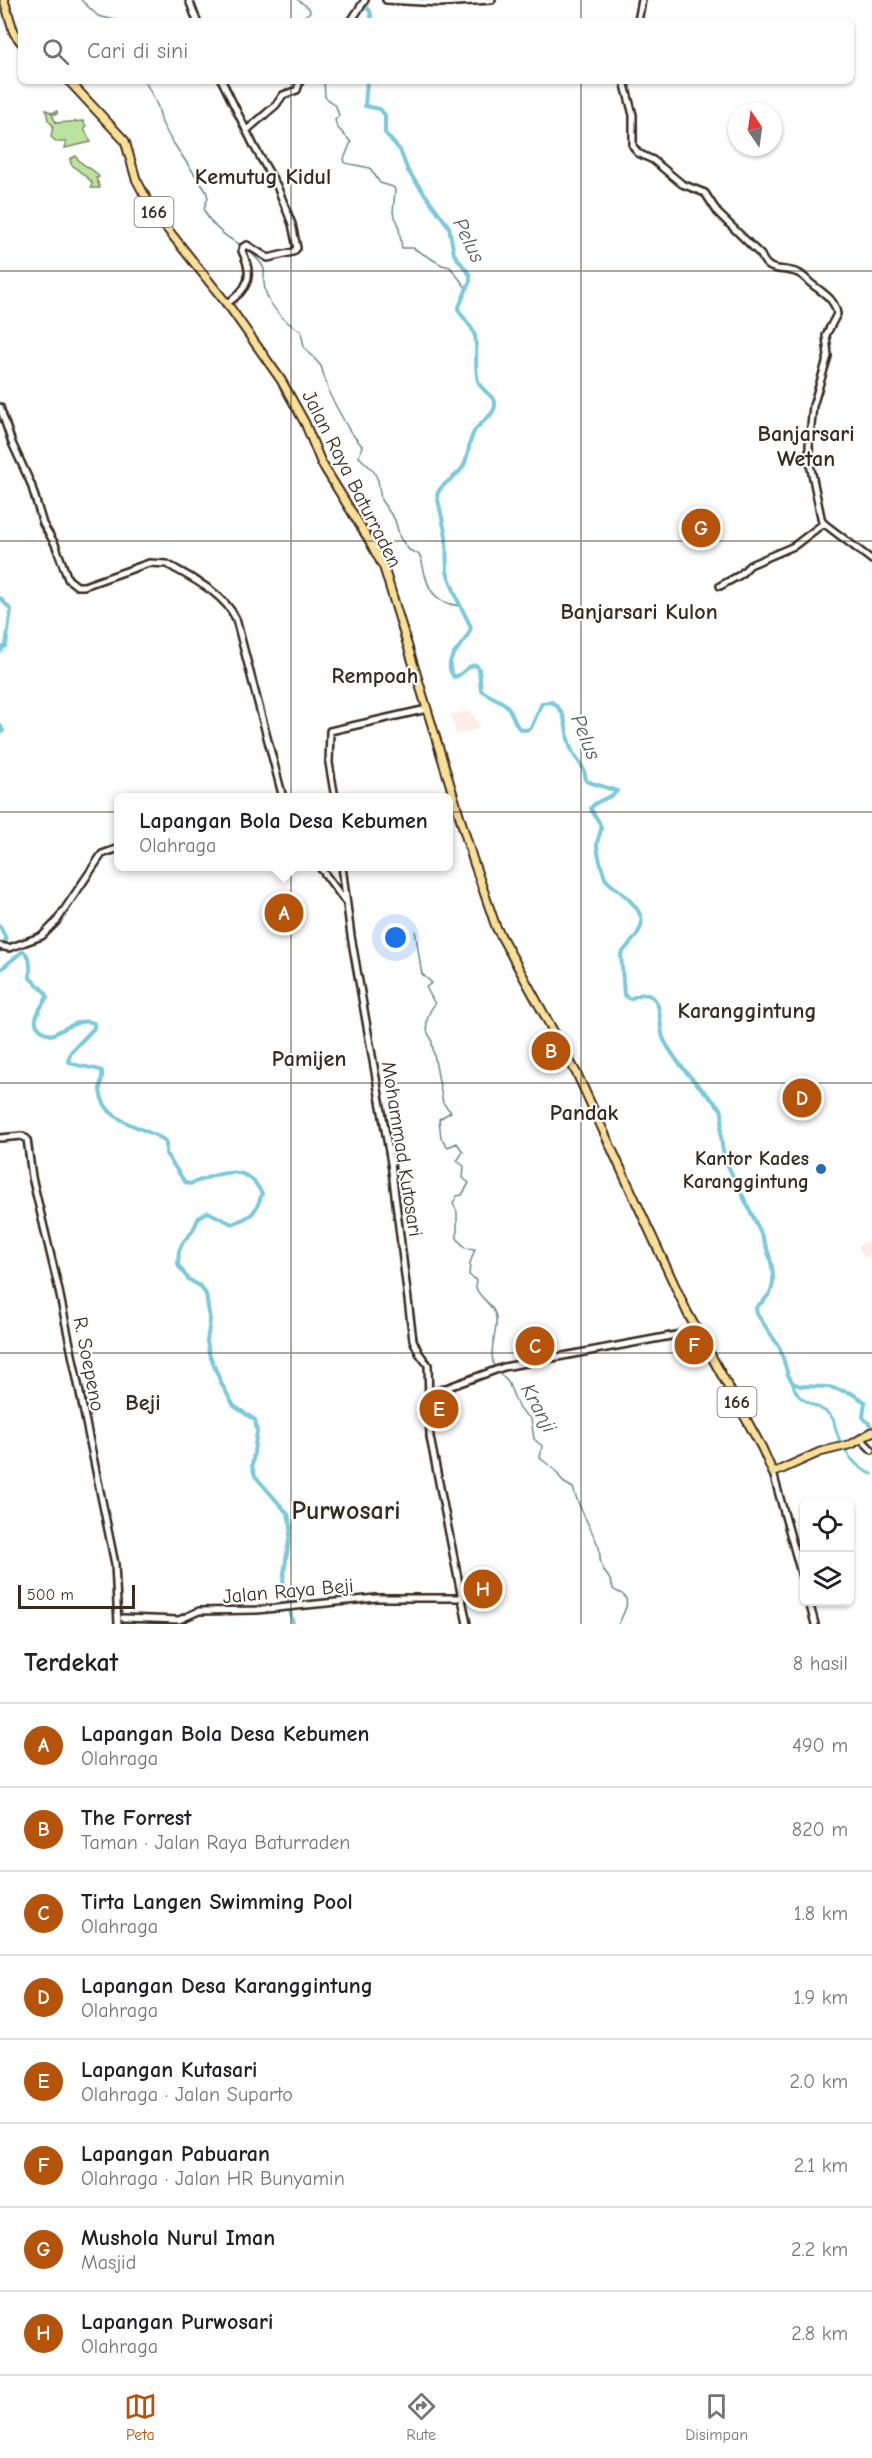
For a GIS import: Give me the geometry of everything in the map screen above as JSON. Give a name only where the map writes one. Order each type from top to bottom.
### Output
[{"type":"main road","points":[[4,0],[12,29],[18,38]]},
{"type":"main road","name":"166","points":[[72,84],[124,139],[136,179],[153,211],[226,304]]},
{"type":"main road","name":"Jalan Raya Baturraden","points":[[226,304],[293,399],[321,462],[384,568],[452,793]]},
{"type":"main road","name":"Jalan Raya Baturraden","points":[[453,795],[496,927],[578,1076],[695,1330]]},
{"type":"main road","name":"166","points":[[695,1330],[764,1453],[772,1473]]},
{"type":"main road","points":[[772,1473],[820,1452],[845,1447],[872,1431]]},
{"type":"street","points":[[189,0],[196,18]]},
{"type":"street","points":[[386,0],[440,3],[492,0]]},
{"type":"street","points":[[639,18],[642,0]]},
{"type":"street","points":[[353,18],[363,2]]},
{"type":"street","points":[[224,84],[268,173],[278,186],[292,224],[297,248],[293,252],[268,258],[244,247],[248,264],[243,292],[226,304]]},
{"type":"street","points":[[247,130],[276,105],[283,95],[297,90],[299,84]]},
{"type":"street","points":[[625,84],[633,115],[633,146],[638,153],[652,160],[682,184],[705,194],[715,209],[761,255],[765,264],[776,269],[798,273],[826,294],[836,307],[837,314],[826,335],[828,356],[815,398],[809,445],[815,494],[824,523],[872,560]]},
{"type":"street","points":[[0,407],[12,443],[31,484],[45,527],[55,544],[68,579],[77,586],[84,586],[145,564],[160,562],[224,599],[231,608],[236,619],[282,793]]},
{"type":"street","points":[[720,586],[740,575],[750,565],[794,546],[824,523]]},
{"type":"street","points":[[334,793],[329,763],[330,731],[427,710]]},
{"type":"street","points":[[3,947],[36,939],[45,933],[56,922],[102,854],[114,850]]},
{"type":"street","points":[[322,871],[346,902]]},
{"type":"street","name":"Mohammad Kutosari","points":[[342,871],[391,1163],[413,1340],[428,1365],[432,1391]]},
{"type":"street","name":"R. Soepeno","points":[[0,1138],[22,1136],[27,1139],[34,1182],[60,1296],[111,1546],[117,1580],[119,1620]]},
{"type":"street","points":[[467,1624],[465,1604],[430,1437],[432,1391],[495,1370],[695,1330]]},
{"type":"street","points":[[861,1439],[872,1450]]},
{"type":"street","points":[[772,1473],[800,1570]]},
{"type":"street","points":[[462,1592],[458,1598],[465,1604]]},
{"type":"street","name":"Jalan Raya Beji","points":[[119,1620],[179,1620],[199,1611],[280,1608],[376,1598],[458,1598]]},
{"type":"street","points":[[810,1606],[815,1624]]},
{"type":"shaded area","points":[[469,711],[480,729],[456,734],[451,715]]},
{"type":"shaded area","points":[[868,1241],[872,1255],[864,1258],[858,1246]]},
{"type":"green space","points":[[46,110],[52,113],[57,111],[57,114],[52,114],[56,123],[83,121],[86,126],[84,129],[91,142],[65,148],[66,142],[57,142],[51,137],[53,126],[48,120]]},
{"type":"green space","points":[[76,156],[81,163],[97,174],[99,177],[96,178],[100,188],[91,188],[92,182],[71,164],[70,159]]},
{"type":"green space","points":[[276,900],[294,901],[294,926],[274,925]]},
{"type":"green space","points":[[555,1043],[560,1052],[545,1059],[541,1050]]},
{"type":"green space","points":[[803,1084],[815,1108],[799,1110],[789,1089]]},
{"type":"green space","points":[[697,1333],[710,1355],[693,1360],[680,1335]]},
{"type":"green space","points":[[446,1395],[447,1420],[430,1422],[431,1398]]},
{"type":"green space","points":[[488,1574],[492,1596],[477,1599],[473,1577]]},
{"type":"waterway","points":[[81,0],[98,16],[106,18]]},
{"type":"waterway","points":[[298,0],[309,8],[310,12],[301,18]]},
{"type":"waterway","name":"Pelus","points":[[363,4],[370,11],[371,18]]},
{"type":"waterway","points":[[146,84],[170,138],[206,191],[208,198],[204,208],[206,214],[219,230],[241,245]]},
{"type":"waterway","points":[[324,84],[325,97],[336,106],[339,116],[335,120],[337,127],[351,142],[344,159],[345,163],[370,168],[380,183],[393,187],[395,190],[393,213],[398,223],[402,248],[413,248],[442,265],[450,267],[467,289]]},
{"type":"waterway","name":"Pelus","points":[[367,84],[365,106],[380,109],[385,115],[385,133],[400,150],[408,171],[449,227],[454,254],[470,275],[470,281],[458,309],[475,336],[478,381],[495,403],[494,410],[475,430],[466,461],[461,469],[437,495],[446,536],[447,572],[471,627],[465,640],[452,657],[450,670],[454,677],[476,665],[479,669],[481,690],[506,705],[521,729],[531,728],[542,703],[552,702],[562,713],[569,744],[583,767],[586,781],[617,791],[591,808],[601,828],[597,846],[605,878],[632,903],[641,918],[639,931],[621,954],[624,995],[630,999],[647,994],[652,997],[658,1005],[662,1035],[670,1050],[690,1077],[721,1109],[723,1116],[721,1138],[725,1158],[757,1225],[771,1262],[773,1278],[771,1291],[756,1308],[757,1314],[780,1348],[788,1375],[793,1383],[800,1386],[829,1387],[851,1393],[865,1402],[863,1417],[872,1427]]},
{"type":"waterway","points":[[245,248],[263,266],[265,290],[272,305],[288,323],[301,331],[304,347],[321,366],[330,395],[349,430],[362,446],[359,457],[373,470],[378,480],[381,500],[395,520],[400,538],[409,550],[421,558],[431,590],[442,600],[460,606]]},
{"type":"waterway","points":[[0,598],[11,610],[6,645],[0,651]]},
{"type":"waterway","points":[[0,725],[3,731],[0,733]]},
{"type":"waterway","points":[[0,926],[6,939],[0,951]]},
{"type":"waterway","name":"Kranji","points":[[415,931],[422,974],[432,983],[426,987],[435,1004],[428,1016],[427,1030],[431,1038],[443,1103],[451,1112],[439,1119],[441,1138],[448,1147],[457,1143],[463,1152],[457,1161],[464,1166],[463,1178],[469,1183],[462,1195],[457,1196],[453,1203],[457,1212],[457,1238],[465,1248],[475,1249],[469,1275],[476,1280],[477,1290],[496,1317],[492,1349],[495,1369]]},
{"type":"waterway","points":[[0,970],[23,951],[26,954],[30,963],[30,978],[46,993],[47,997],[36,1019],[38,1028],[43,1031],[51,1035],[78,1023],[94,1023],[94,1028],[71,1052],[68,1061],[102,1071],[100,1090],[108,1110],[116,1117],[166,1141],[166,1154],[185,1182],[190,1184],[220,1174],[239,1173],[248,1176],[262,1194],[252,1214],[232,1224],[208,1212],[199,1217],[179,1251],[178,1265],[188,1279],[200,1286],[206,1294],[210,1320],[207,1341],[209,1353],[221,1383],[234,1406],[255,1420],[257,1431],[252,1466],[255,1476],[288,1514],[291,1527],[283,1580],[293,1624]]},
{"type":"waterway","name":"Kranji","points":[[498,1372],[508,1382],[519,1409],[531,1419],[534,1439],[542,1446],[540,1458],[554,1469],[563,1482],[573,1488],[599,1547],[602,1567],[613,1589],[625,1597],[626,1605],[619,1624]]},
{"type":"waterway","points":[[793,1383],[799,1396],[829,1414],[846,1452],[860,1468],[872,1474]]},
{"type":"place","name":"Mushola Nurul Iman","points":[[701,528]]},
{"type":"place","name":"Lapangan Bola Desa Kebumen","points":[[284,913]]},
{"type":"place","name":"The Forrest","points":[[551,1051]]},
{"type":"place","name":"Lapangan Desa Karanggintung","points":[[802,1098]]},
{"type":"place","name":"Kantor Kades Karanggintung","points":[[821,1169]]},
{"type":"place","name":"Lapangan Pabuaran","points":[[694,1345]]},
{"type":"place","name":"Tirta Langen Swimming Pool","points":[[535,1346]]},
{"type":"place","name":"Lapangan Kutasari","points":[[439,1409]]},
{"type":"place","name":"Lapangan Purwosari","points":[[483,1589]]},
{"type":"district","name":"Kemutug Kidul","points":[[263,177]]},
{"type":"district","name":"Banjarsari Wetan","points":[[806,446]]},
{"type":"district","name":"Banjarsari Kulon","points":[[639,612]]},
{"type":"district","name":"Rempoah","points":[[375,676]]},
{"type":"district","name":"Karanggintung","points":[[747,1011]]},
{"type":"district","name":"Pamijen","points":[[309,1059]]},
{"type":"district","name":"Pandak","points":[[584,1113]]},
{"type":"district","name":"Beji","points":[[143,1403]]},
{"type":"district","name":"Purwosari","points":[[346,1511]]}]
